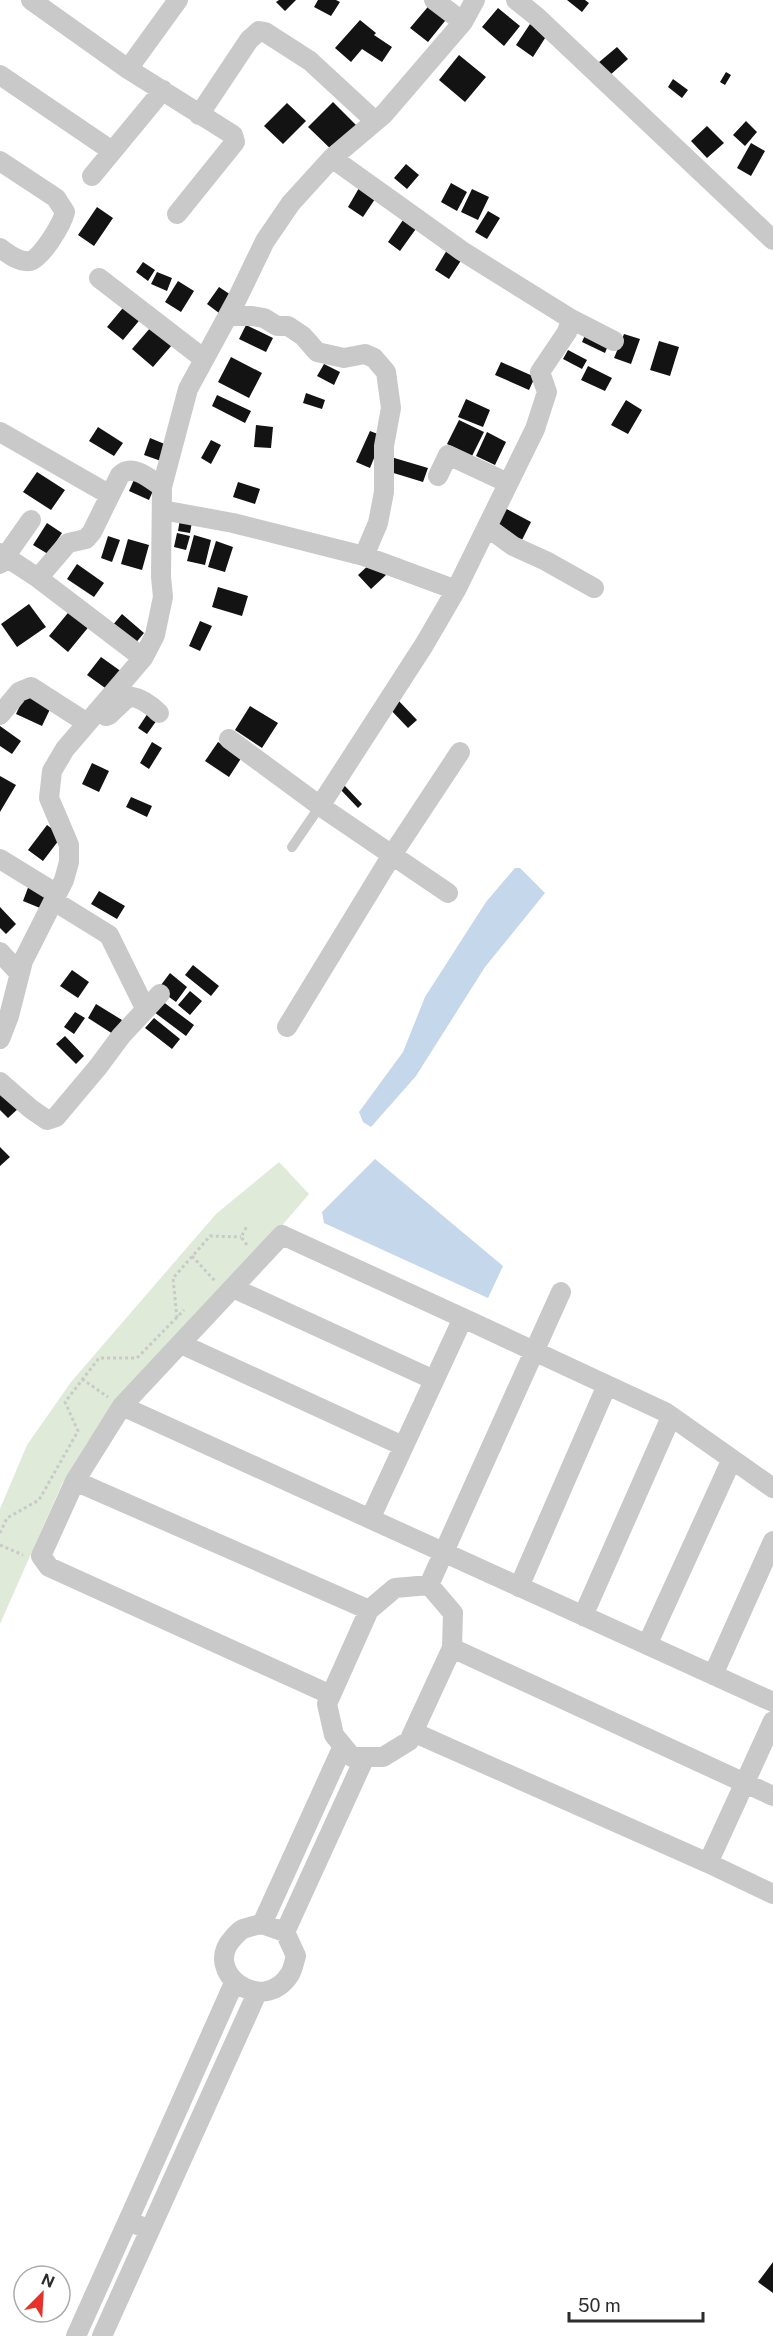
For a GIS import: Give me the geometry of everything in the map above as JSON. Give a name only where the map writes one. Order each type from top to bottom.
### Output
[{"type":"street","points":[[31,0],[128,69],[233,135],[236,142],[177,214]]},
{"type":"street","points":[[434,0],[463,22]]},
{"type":"street","points":[[0,1039],[9,1016],[23,961],[56,898],[69,862],[69,845],[49,798],[52,771],[65,749],[143,658],[155,635],[163,597],[162,487],[188,389],[265,241],[291,203],[332,158],[384,114],[463,22],[475,0]]},
{"type":"street","points":[[516,0],[773,240]]},
{"type":"street","points":[[128,69],[174,1]]},
{"type":"street","points":[[199,115],[249,40],[259,31],[265,32],[310,61],[375,122]]},
{"type":"street","points":[[0,75],[112,151]]},
{"type":"street","points":[[92,176],[163,90]]},
{"type":"street","points":[[332,158],[462,251],[571,319],[614,341]]},
{"type":"street","points":[[0,161],[56,198],[65,212],[63,220],[39,255],[31,261],[22,261],[0,248]]},
{"type":"street","points":[[99,278],[204,359]]},
{"type":"street","points":[[228,316],[252,316],[264,318],[277,326],[288,326],[303,336],[317,352],[344,358],[365,354],[374,358],[386,372],[391,408],[384,446],[384,492],[378,523],[364,556]]},
{"type":"street","points":[[320,806],[424,645],[456,590],[535,429],[547,392],[539,376],[540,372],[559,345],[571,319]]},
{"type":"street","points":[[0,432],[110,495]]},
{"type":"street","points":[[438,476],[448,455],[508,483]]},
{"type":"street","points":[[38,578],[68,543],[87,538],[92,532],[120,475],[129,470],[136,470],[162,487]]},
{"type":"street","points":[[162,510],[233,523],[364,556],[456,590]]},
{"type":"street","points":[[31,520],[2,558],[38,578],[143,658]]},
{"type":"street","points":[[487,527],[513,546],[548,554],[594,588]]},
{"type":"street","points":[[0,715],[19,692],[31,687],[91,717],[109,716],[129,696],[138,698],[159,712]]},
{"type":"street","points":[[230,739],[320,806],[448,893]]},
{"type":"street","points":[[287,1027],[392,855],[460,752]]},
{"type":"street","points":[[0,859],[109,934],[152,1001],[56,1117],[47,1120],[0,1082]]},
{"type":"street","points":[[0,952],[19,973]]},
{"type":"street","points":[[331,1695],[49,1567],[41,1556],[75,1480],[122,1406],[181,1344],[225,1287],[282,1235],[607,1385],[671,1417],[773,1488]]},
{"type":"street","points":[[225,1287],[434,1380]]},
{"type":"street","points":[[429,1585],[561,1292]]},
{"type":"street","points":[[370,1519],[463,1318]]},
{"type":"street","points":[[181,1344],[404,1446]]},
{"type":"street","points":[[519,1587],[607,1385]]},
{"type":"street","points":[[122,1406],[773,1702]]},
{"type":"street","points":[[583,1616],[671,1417]]},
{"type":"street","points":[[647,1645],[732,1459]]},
{"type":"street","points":[[75,1480],[369,1610]]},
{"type":"street","points":[[713,1675],[773,1542]]},
{"type":"street","points":[[429,1585],[453,1614],[452,1648],[409,1741],[383,1757],[352,1757],[334,1735],[327,1704],[369,1610],[395,1588],[429,1585]]},
{"type":"street","points":[[452,1648],[773,1796]]},
{"type":"street","points":[[708,1863],[773,1721]]},
{"type":"street","points":[[413,1731],[773,1894]]},
{"type":"street","points":[[262,1924],[343,1746]]},
{"type":"street","points":[[285,1932],[365,1757]]},
{"type":"street","points":[[262,1924],[285,1932],[296,1956],[290,1973],[278,1988],[257,1993],[234,1983],[224,1965],[228,1944],[241,1930],[262,1924]]},
{"type":"street","points":[[76,2336],[234,1983]]},
{"type":"street","points":[[102,2336],[257,1993]]},
{"type":"street","points":[[129,2217],[150,2230]]},
{"type":"lane","points":[[292,847],[320,806]]},
{"type":"path","points":[[241,1237],[247,1226]]},
{"type":"path","points":[[177,1317],[173,1278],[210,1236],[241,1237],[247,1243],[246,1247]]},
{"type":"path","points":[[192,1256],[225,1287]]},
{"type":"path","points":[[207,1287],[225,1287]]},
{"type":"path","points":[[0,1533],[7,1518],[39,1500],[78,1431],[65,1402],[99,1358],[137,1358],[192,1302]]},
{"type":"path","points":[[82,1379],[122,1406]]},
{"type":"path","points":[[0,1545],[32,1559],[41,1556]]},
{"type":"green space","points":[[279,1162],[309,1194],[273,1236],[119,1397],[62,1484],[0,1624],[0,1509],[27,1445],[71,1382],[216,1214]]},
{"type":"water","points":[[515,868],[520,868],[545,893],[485,967],[416,1076],[371,1127],[363,1122],[359,1112],[403,1052],[425,997],[486,902]]},
{"type":"water","points":[[375,1159],[503,1266],[488,1298],[324,1223],[322,1212]]},
{"type":"building","points":[[296,0],[285,11],[276,2]]},
{"type":"building","points":[[318,0],[340,2],[331,16],[314,7]]},
{"type":"building","points":[[567,0],[585,0],[589,3],[582,12]]},
{"type":"building","points":[[432,2],[449,16],[428,42],[410,28]]},
{"type":"building","points":[[498,8],[520,26],[504,46],[482,27]]},
{"type":"building","points":[[360,20],[376,33],[374,35],[392,47],[382,62],[362,49],[351,62],[335,48]]},
{"type":"building","points":[[530,24],[547,35],[533,57],[516,45]]},
{"type":"building","points":[[617,47],[628,59],[609,76],[598,63]]},
{"type":"building","points":[[459,55],[486,77],[465,102],[439,80]]},
{"type":"building","points":[[726,72],[731,75],[725,85],[720,82]]},
{"type":"building","points":[[673,79],[688,90],[682,98],[668,87]]},
{"type":"building","points":[[333,102],[359,128],[335,153],[308,127]]},
{"type":"building","points":[[287,103],[306,121],[283,144],[264,126]]},
{"type":"building","points":[[746,121],[757,132],[745,146],[733,135]]},
{"type":"building","points":[[707,126],[724,143],[707,158],[691,141]]},
{"type":"building","points":[[751,143],[765,151],[751,176],[737,168]]},
{"type":"building","points":[[406,164],[419,175],[407,189],[394,178]]},
{"type":"building","points":[[451,183],[467,192],[457,211],[441,202]]},
{"type":"building","points":[[359,188],[375,199],[363,217],[348,207]]},
{"type":"building","points":[[472,189],[489,197],[478,220],[461,212]]},
{"type":"building","points":[[97,207],[113,218],[94,246],[78,235]]},
{"type":"building","points":[[488,211],[500,218],[487,239],[475,232]]},
{"type":"building","points":[[405,217],[418,226],[400,251],[388,242]]},
{"type":"building","points":[[447,250],[462,259],[449,279],[435,270]]},
{"type":"building","points":[[143,262],[155,270],[148,281],[136,272]]},
{"type":"building","points":[[157,272],[172,278],[167,291],[151,284]]},
{"type":"building","points":[[178,281],[194,291],[181,312],[165,302]]},
{"type":"building","points":[[219,287],[231,295],[219,313],[207,304]]},
{"type":"building","points":[[127,303],[143,316],[123,340],[107,327]]},
{"type":"building","points":[[246,325],[273,338],[266,352],[239,339]]},
{"type":"building","points":[[151,327],[172,345],[153,367],[132,349]]},
{"type":"building","points":[[586,333],[609,343],[605,353],[582,342]]},
{"type":"building","points":[[624,334],[640,339],[631,364],[614,358]]},
{"type":"building","points":[[659,341],[679,347],[670,376],[650,370]]},
{"type":"building","points":[[568,350],[587,360],[582,369],[563,359]]},
{"type":"building","points":[[231,357],[262,373],[249,398],[218,382]]},
{"type":"building","points":[[501,362],[535,377],[529,390],[495,375]]},
{"type":"building","points":[[324,364],[340,372],[334,385],[317,376]]},
{"type":"building","points":[[588,366],[612,378],[605,391],[581,380]]},
{"type":"building","points":[[306,393],[325,400],[322,409],[303,403]]},
{"type":"building","points":[[217,395],[251,411],[245,423],[212,406]]},
{"type":"building","points":[[466,399],[490,410],[483,427],[458,417]]},
{"type":"building","points":[[626,400],[642,410],[628,434],[611,425]]},
{"type":"building","points":[[459,420],[484,432],[472,456],[447,444]]},
{"type":"building","points":[[256,425],[273,427],[271,448],[254,447]]},
{"type":"building","points":[[98,427],[123,443],[114,456],[89,441]]},
{"type":"building","points":[[370,431],[383,436],[370,468],[356,462]]},
{"type":"building","points":[[487,432],[506,442],[495,465],[476,456]]},
{"type":"building","points":[[150,438],[167,445],[161,461],[144,455]]},
{"type":"building","points":[[211,440],[221,445],[211,464],[201,458]]},
{"type":"building","points":[[391,457],[428,468],[423,482],[387,471]]},
{"type":"building","points":[[37,472],[65,490],[51,510],[23,492]]},
{"type":"building","points":[[136,475],[156,484],[149,500],[129,491]]},
{"type":"building","points":[[238,482],[260,489],[255,504],[233,497]]},
{"type":"building","points":[[503,507],[531,522],[522,540],[493,526]]},
{"type":"building","points":[[180,519],[192,522],[190,533],[178,531]]},
{"type":"building","points":[[47,523],[62,533],[48,554],[33,545]]},
{"type":"building","points":[[177,533],[190,536],[186,550],[174,547]]},
{"type":"building","points":[[194,535],[211,540],[205,565],[187,561]]},
{"type":"building","points":[[108,536],[120,540],[112,562],[101,558]]},
{"type":"building","points":[[128,539],[149,545],[142,570],[121,564]]},
{"type":"building","points":[[216,541],[233,547],[225,572],[208,567]]},
{"type":"building","points":[[373,561],[386,575],[371,589],[358,575]]},
{"type":"building","points":[[77,564],[104,583],[94,597],[67,579]]},
{"type":"building","points":[[218,587],[248,596],[242,616],[212,607]]},
{"type":"building","points":[[29,604],[46,627],[17,647],[1,624]]},
{"type":"building","points":[[72,608],[91,624],[68,652],[49,636]]},
{"type":"building","points":[[122,614],[144,633],[134,645],[112,626]]},
{"type":"building","points":[[200,621],[212,626],[200,651],[189,646]]},
{"type":"building","points":[[101,657],[122,672],[108,690],[87,675]]},
{"type":"building","points":[[26,693],[52,705],[42,726],[16,714]]},
{"type":"building","points":[[397,699],[417,720],[408,728],[388,707]]},
{"type":"building","points":[[250,706],[278,723],[262,748],[235,730]]},
{"type":"building","points":[[148,713],[157,720],[147,734],[138,728]]},
{"type":"building","points":[[0,726],[21,741],[12,754],[0,746]]},
{"type":"building","points":[[152,742],[162,748],[149,769],[140,763]]},
{"type":"building","points":[[218,742],[242,757],[229,777],[205,761]]},
{"type":"building","points":[[92,763],[109,771],[99,792],[82,784]]},
{"type":"building","points":[[0,776],[16,785],[0,812]]},
{"type":"building","points":[[344,785],[362,804],[358,808],[340,789]]},
{"type":"building","points":[[131,797],[152,806],[147,817],[126,807]]},
{"type":"building","points":[[47,825],[62,836],[43,861],[28,850]]},
{"type":"building","points":[[29,885],[47,892],[40,908],[23,901]]},
{"type":"building","points":[[99,891],[125,906],[117,919],[91,904]]},
{"type":"building","points":[[0,907],[16,924],[6,934],[0,928]]},
{"type":"building","points":[[193,965],[219,986],[211,996],[185,975]]},
{"type":"building","points":[[72,970],[89,982],[78,998],[60,986]]},
{"type":"building","points":[[170,973],[187,987],[176,1002],[158,989]]},
{"type":"building","points":[[190,991],[202,1001],[190,1015],[178,1005]]},
{"type":"building","points":[[162,1001],[194,1025],[186,1036],[154,1012]]},
{"type":"building","points":[[96,1004],[122,1020],[113,1034],[88,1018]]},
{"type":"building","points":[[75,1012],[85,1018],[74,1034],[64,1027]]},
{"type":"building","points":[[154,1018],[180,1039],[172,1049],[145,1028]]},
{"type":"building","points":[[65,1036],[84,1056],[76,1064],[56,1044]]},
{"type":"building","points":[[0,1093],[21,1106],[8,1118],[0,1110]]},
{"type":"building","points":[[0,1147],[10,1157],[0,1166]]},
{"type":"building","points":[[773,2262],[773,2293],[758,2282]]}]
